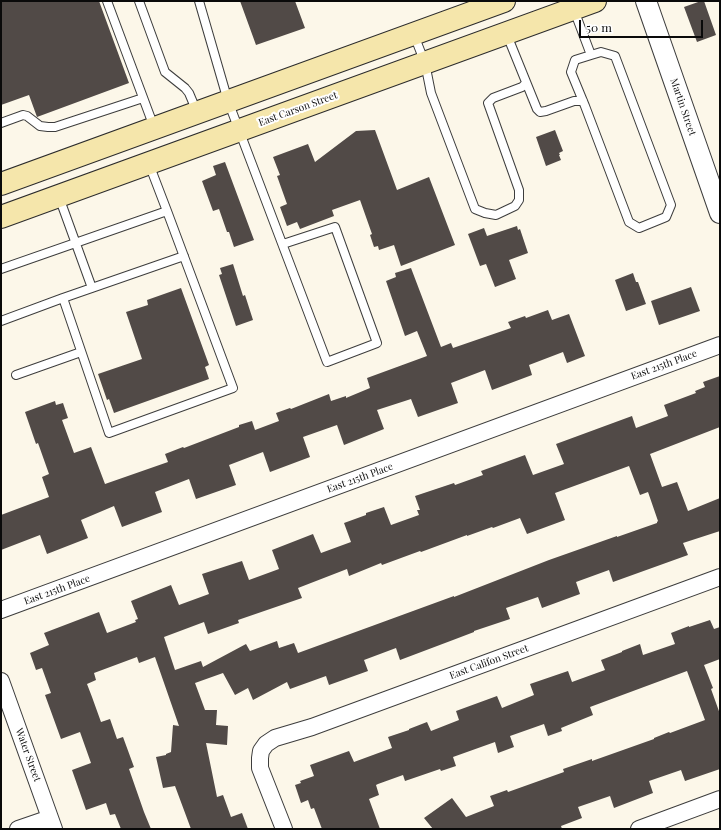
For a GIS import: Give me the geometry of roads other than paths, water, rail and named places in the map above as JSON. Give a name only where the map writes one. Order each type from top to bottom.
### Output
[{"type":"main road","points":[[1,184],[504,1]]},
{"type":"main road","name":"East Carson Street","points":[[1,217],[595,1]]},
{"type":"street","name":"Martin Street","points":[[646,1],[719,204]]},
{"type":"street","name":"East 215th Place","points":[[1,610],[720,345]]},
{"type":"street","name":"East Califon Street","points":[[284,829],[260,768],[261,751],[266,744],[275,738],[312,727],[720,578]]},
{"type":"street","name":"Water Street","points":[[1,681],[52,823]]},
{"type":"street","points":[[639,829],[720,799]]},
{"type":"street","points":[[18,829],[52,823]]},
{"type":"lane","points":[[108,1],[154,128]]},
{"type":"lane","points":[[139,1],[165,72],[189,93],[197,112]]},
{"type":"lane","points":[[199,1],[228,101],[327,362],[377,343],[335,227],[283,244]]},
{"type":"lane","points":[[574,8],[591,55]]},
{"type":"lane","points":[[507,33],[526,83],[537,109],[540,112],[574,101],[583,101]]},
{"type":"lane","points":[[414,34],[424,62],[431,92],[475,209],[485,213],[496,215],[515,206],[519,200],[519,190],[488,103],[493,98],[522,87],[526,83]]},
{"type":"lane","points":[[601,52],[615,56],[671,205],[666,217],[639,228],[629,222],[571,72],[575,60],[591,55],[601,52]]},
{"type":"lane","points":[[1,123],[23,115],[27,116],[40,126],[55,127],[143,98]]},
{"type":"lane","points":[[63,298],[109,433],[233,388],[149,163]]},
{"type":"lane","points":[[59,196],[92,288]]},
{"type":"lane","points":[[1,269],[167,211]]},
{"type":"lane","points":[[1,321],[184,256]]},
{"type":"lane","points":[[16,375],[81,352]]}]
